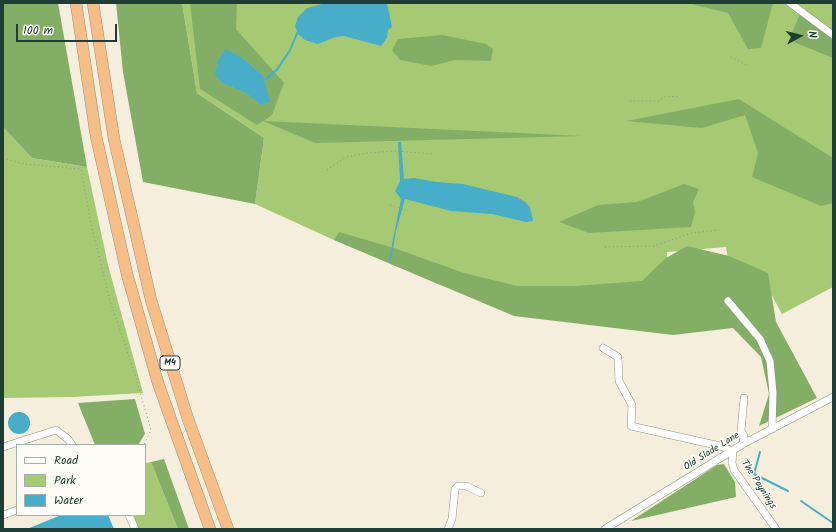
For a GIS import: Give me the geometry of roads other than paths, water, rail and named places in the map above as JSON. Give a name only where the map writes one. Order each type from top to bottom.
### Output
[{"type":"highway","name":"M4","points":[[76,3],[96,136],[127,274],[158,383],[210,529]]},
{"type":"highway","name":"M4","points":[[93,3],[98,46],[114,138],[151,300],[188,419],[228,529]]},
{"type":"street","points":[[790,3],[833,35]]},
{"type":"street","points":[[728,301],[760,339],[770,361],[773,393],[772,429]]},
{"type":"street","points":[[603,348],[618,357],[619,381],[632,405],[631,426],[720,446],[733,451]]},
{"type":"street","name":"Old Slade Lane","points":[[605,529],[743,444],[833,397]]},
{"type":"street","points":[[743,444],[744,436],[741,431],[744,398]]},
{"type":"street","points":[[3,448],[56,430],[68,439],[71,444]]},
{"type":"street","name":"The Poynings","points":[[733,451],[732,463],[734,470],[776,529]]},
{"type":"street","points":[[448,529],[452,519],[455,489],[458,486],[466,486],[481,493]]},
{"type":"street","points":[[3,515],[16,510]]},
{"type":"street","points":[[129,516],[135,529]]},
{"type":"water","points":[[326,3],[387,3],[392,27],[388,30],[387,38],[381,46],[344,36],[335,37],[318,44],[305,40],[298,34],[290,52],[278,70],[266,81],[264,79],[276,69],[289,50],[297,31],[295,26],[298,17],[307,8]]},
{"type":"water","points":[[226,49],[244,59],[263,76],[270,102],[261,105],[246,93],[222,83],[215,75],[218,60]]},
{"type":"water","points":[[398,142],[401,142],[404,179],[414,178],[463,184],[517,197],[530,207],[533,221],[526,222],[492,214],[451,211],[405,199],[396,231],[391,261],[389,260],[401,199],[395,191],[400,181]]},
{"type":"water","points":[[19,412],[27,415],[30,423],[27,431],[19,434],[11,431],[8,423],[11,415]]},
{"type":"water","points":[[59,516],[108,516],[114,529],[27,529]]},
{"type":"waterway","points":[[760,452],[754,474],[788,491]]},
{"type":"waterway","points":[[801,501],[833,523]]}]
